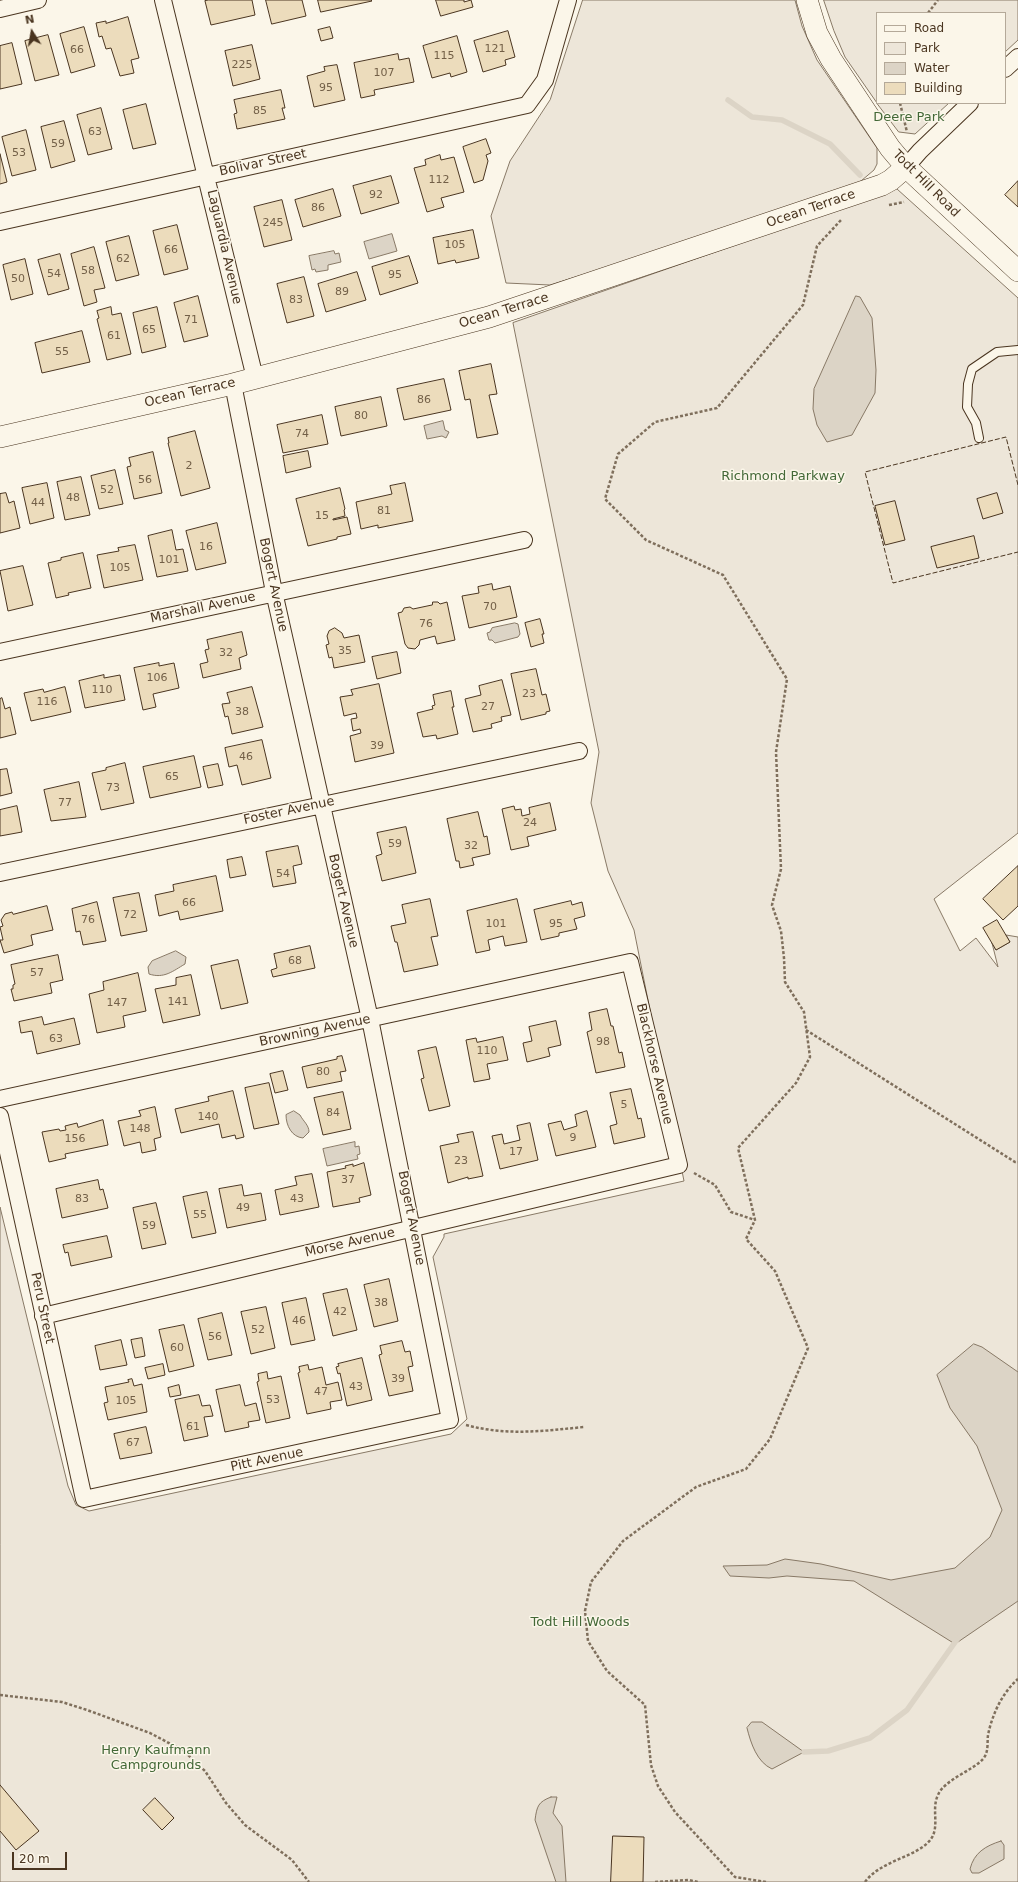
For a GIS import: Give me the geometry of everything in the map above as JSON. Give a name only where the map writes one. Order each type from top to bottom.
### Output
[{"type":"street","points":[[0,8],[38,0]]},
{"type":"street","name":"Laguardia Avenue","points":[[163,0],[207,175],[255,378]]},
{"type":"street","name":"Bolivar Street","points":[[0,222],[527,105],[545,80],[568,0]]},
{"type":"street","name":"Todt Hill Road","points":[[808,0],[818,33],[831,59],[890,148],[906,167],[1018,271]]},
{"type":"street","points":[[1006,68],[1018,56]]},
{"type":"street","name":"Ocean Terrace","points":[[0,437],[233,384],[489,317],[726,239],[882,185],[892,180],[969,104]]},
{"type":"street","name":"Bogert Avenue","points":[[233,384],[274,592],[370,1019],[413,1228],[450,1420]]},
{"type":"street","name":"Marshall Avenue","points":[[0,652],[274,592],[524,540]]},
{"type":"street","name":"Foster Avenue","points":[[0,873],[321,804],[579,751]]},
{"type":"street","name":"Browning Avenue","points":[[0,1099],[630,962]]},
{"type":"street","name":"Blackhorse Avenue","points":[[630,962],[680,1166]]},
{"type":"street","name":"Peru Street","points":[[0,1116],[84,1499]]},
{"type":"street","name":"Morse Avenue","points":[[44,1316],[680,1166]]},
{"type":"street","name":"Pitt Avenue","points":[[84,1499],[450,1420]]},
{"type":"lane","points":[[979,438],[976,423],[967,407],[968,384],[972,369],[997,352],[1018,350]]},
{"type":"path","points":[[929,12],[938,0]]},
{"type":"path","points":[[900,104],[907,132]]},
{"type":"path","points":[[884,206],[904,202]]},
{"type":"path","points":[[766,1882],[735,1877],[675,1812],[658,1786],[651,1765],[645,1705],[607,1672],[588,1641],[585,1610],[592,1582],[623,1541],[696,1487],[746,1469],[770,1439],[808,1348],[775,1271],[746,1239],[755,1220],[738,1148],[796,1082],[810,1057],[804,1012],[785,982],[781,931],[772,905],[781,869],[776,752],[787,678],[723,575],[646,540],[605,499],[618,454],[655,422],[717,408],[803,305],[817,246],[843,219]]},
{"type":"path","points":[[806,1030],[1008,1158],[1018,1162]]},
{"type":"path","points":[[680,1166],[714,1185],[731,1212],[755,1220]]},
{"type":"path","points":[[450,1420],[484,1430],[521,1433],[584,1427]]},
{"type":"path","points":[[865,1882],[868,1877],[889,1863],[923,1847],[931,1839],[936,1827],[934,1815],[938,1794],[947,1785],[984,1758],[987,1750],[991,1723],[1000,1702],[1012,1684],[1018,1679]]},
{"type":"path","points":[[0,1694],[62,1702],[150,1733],[184,1750],[205,1771],[226,1803],[245,1825],[292,1860],[309,1882]]},
{"type":"path","points":[[655,1882],[689,1880],[698,1882]]},
{"type":"green space","points":[[583,0],[795,0],[802,26],[817,60],[877,148],[877,164],[874,170],[855,186],[765,218],[550,285],[506,283],[491,216],[510,161],[550,100]]},
{"type":"green space","name":"Deere Park","points":[[824,0],[1018,0],[1018,40],[1006,51],[1006,12],[876,12],[876,102],[845,57],[834,31]]},
{"type":"green space","name":"Deere Park","points":[[878,104],[948,104],[915,134],[899,132]]},
{"type":"green space","points":[[897,189],[1018,298],[1018,833],[934,899],[960,951],[976,938],[998,967],[992,943],[996,950],[1010,942],[1006,935],[1018,937],[1018,1882],[0,1882],[0,1207],[68,1486],[76,1505],[89,1511],[451,1434],[467,1419],[433,1257],[444,1237],[444,1234],[684,1181],[634,930],[608,871],[591,803],[599,752],[513,323]]},
{"type":"water","points":[[392,234],[397,251],[369,259],[364,242]]},
{"type":"water","points":[[334,251],[335,254],[339,253],[341,262],[328,265],[328,270],[316,272],[315,269],[312,270],[309,256]]},
{"type":"water","points":[[856,296],[860,297],[872,318],[876,370],[875,393],[852,435],[827,442],[817,425],[813,409],[814,389]]},
{"type":"water","points":[[443,421],[445,430],[449,432],[446,438],[442,436],[427,439],[424,426]]},
{"type":"water","points":[[515,623],[518,624],[520,634],[518,637],[495,643],[492,640],[489,640],[487,633],[490,632],[492,628]]},
{"type":"water","points":[[176,951],[186,957],[185,964],[164,975],[159,976],[149,974],[148,967],[152,961]]},
{"type":"water","points":[[294,1111],[300,1115],[308,1127],[309,1132],[303,1138],[296,1136],[288,1127],[286,1115]]},
{"type":"water","points":[[355,1142],[355,1147],[359,1146],[360,1154],[357,1155],[358,1159],[327,1166],[323,1149]]},
{"type":"water","points":[[974,1344],[982,1347],[1018,1372],[1018,1601],[955,1644],[854,1581],[787,1576],[769,1578],[730,1576],[723,1566],[767,1565],[785,1559],[821,1564],[891,1580],[955,1568],[990,1537],[1002,1510],[977,1446],[950,1408],[937,1375]]},
{"type":"water","points":[[752,1722],[762,1722],[804,1752],[772,1769],[762,1762],[755,1752],[747,1728]]},
{"type":"water","points":[[551,1797],[557,1797],[553,1813],[562,1826],[566,1882],[556,1882],[535,1820],[539,1805]]},
{"type":"water","points":[[1001,1841],[1004,1845],[1004,1859],[979,1873],[972,1873],[970,1869],[977,1854],[990,1845]]},
{"type":"building","points":[[252,0],[255,15],[211,25],[205,1]]},
{"type":"building","points":[[266,0],[302,0],[306,16],[272,24]]},
{"type":"building","points":[[318,0],[371,0],[372,1],[321,12]]},
{"type":"building","points":[[436,0],[464,0],[464,2],[471,0],[473,7],[441,16]]},
{"type":"building","points":[[128,17],[139,58],[131,60],[134,73],[120,76],[111,48],[106,49],[102,36],[99,37],[96,23],[106,21],[106,23]]},
{"type":"building","points":[[84,27],[95,66],[71,73],[60,34]]},
{"type":"building","points":[[330,27],[333,38],[321,41],[318,30]]},
{"type":"building","points":[[508,31],[515,57],[505,60],[506,65],[483,72],[474,41]]},
{"type":"building","points":[[48,35],[59,75],[35,81],[25,41]]},
{"type":"building","points":[[457,36],[467,72],[451,77],[450,73],[432,78],[423,46]]},
{"type":"building","points":[[12,43],[22,84],[0,89],[0,46]]},
{"type":"building","points":[[252,45],[260,79],[233,86],[225,51]]},
{"type":"building","points":[[398,54],[399,60],[409,58],[414,82],[374,90],[375,95],[361,98],[354,63]]},
{"type":"building","points":[[337,65],[345,100],[314,107],[307,76],[325,71],[324,67]]},
{"type":"building","points":[[281,90],[285,108],[282,108],[285,119],[237,129],[234,114],[237,113],[234,100]]},
{"type":"building","points":[[146,104],[156,144],[133,149],[123,110]]},
{"type":"building","points":[[101,108],[112,149],[88,155],[77,115]]},
{"type":"building","points":[[64,121],[75,161],[51,168],[41,127]]},
{"type":"building","points":[[26,130],[36,170],[12,176],[2,137]]},
{"type":"building","points":[[486,139],[491,153],[486,155],[488,161],[483,180],[474,183],[463,147]]},
{"type":"building","points":[[0,154],[7,182],[0,184]]},
{"type":"building","points":[[440,155],[441,160],[454,157],[464,192],[441,198],[444,207],[427,212],[414,168],[426,165],[425,160]]},
{"type":"building","points":[[391,176],[399,203],[361,214],[353,186]]},
{"type":"building","points":[[1018,181],[1018,207],[1005,195]]},
{"type":"building","points":[[333,189],[341,216],[303,227],[295,200]]},
{"type":"building","points":[[282,200],[292,240],[264,247],[254,207]]},
{"type":"building","points":[[177,225],[188,269],[164,275],[153,231]]},
{"type":"building","points":[[473,230],[479,258],[456,263],[455,260],[438,264],[433,238]]},
{"type":"building","points":[[129,236],[139,275],[116,281],[106,242]]},
{"type":"building","points":[[94,247],[105,288],[94,290],[97,302],[84,306],[71,254]]},
{"type":"building","points":[[60,254],[69,289],[48,295],[38,260]]},
{"type":"building","points":[[409,256],[418,283],[380,295],[372,267]]},
{"type":"building","points":[[25,259],[33,294],[11,300],[3,265]]},
{"type":"building","points":[[357,272],[366,300],[326,312],[318,284]]},
{"type":"building","points":[[304,277],[314,316],[287,323],[277,284]]},
{"type":"building","points":[[198,296],[208,336],[184,342],[174,303]]},
{"type":"building","points":[[111,307],[112,315],[121,313],[131,354],[107,360],[97,319],[99,318],[97,311]]},
{"type":"building","points":[[157,307],[166,347],[142,353],[133,313]]},
{"type":"building","points":[[82,331],[90,362],[42,373],[35,343]]},
{"type":"building","points":[[491,364],[497,394],[489,395],[498,434],[477,438],[470,399],[465,400],[459,371]]},
{"type":"building","points":[[444,379],[451,410],[404,420],[397,389]]},
{"type":"building","points":[[381,397],[387,426],[341,436],[335,407]]},
{"type":"building","points":[[322,415],[328,444],[283,453],[277,425]]},
{"type":"building","points":[[195,431],[210,488],[181,496],[168,438]]},
{"type":"building","points":[[308,451],[311,467],[286,473],[283,456]]},
{"type":"building","points":[[153,452],[162,493],[134,499],[127,467],[131,466],[129,458]]},
{"type":"building","points":[[115,470],[123,504],[99,509],[91,476]]},
{"type":"building","points":[[81,477],[90,515],[65,520],[57,482]]},
{"type":"building","points":[[47,483],[54,518],[30,524],[22,488]]},
{"type":"building","points":[[405,483],[413,521],[378,528],[378,525],[361,529],[356,502],[392,494],[390,486]]},
{"type":"building","points":[[340,488],[345,509],[345,516],[333,520],[347,517],[351,534],[308,546],[296,499]]},
{"type":"building","points":[[6,493],[9,503],[14,501],[20,528],[0,533],[0,494]]},
{"type":"building","points":[[997,493],[1003,513],[983,519],[977,499]]},
{"type":"building","points":[[895,501],[905,540],[885,545],[875,506]]},
{"type":"building","points":[[217,523],[226,563],[196,570],[186,531]]},
{"type":"building","points":[[172,530],[176,550],[183,549],[188,571],[157,577],[148,536]]},
{"type":"building","points":[[974,536],[979,558],[937,568],[931,547]]},
{"type":"building","points":[[135,545],[143,580],[104,588],[97,555],[119,551],[118,548]]},
{"type":"building","points":[[83,553],[91,588],[68,593],[69,595],[56,598],[48,563],[61,560],[61,558]]},
{"type":"building","points":[[23,566],[33,605],[8,611],[0,571]]},
{"type":"building","points":[[492,584],[493,590],[510,586],[517,617],[469,628],[462,596],[479,593],[478,587]]},
{"type":"building","points":[[433,602],[438,602],[440,604],[447,602],[455,640],[437,644],[435,636],[420,640],[419,645],[415,649],[408,648],[405,644],[398,613],[402,612],[404,608],[410,607],[413,609],[432,605]]},
{"type":"building","points":[[540,619],[544,634],[542,634],[544,643],[531,647],[525,623]]},
{"type":"building","points":[[335,628],[342,633],[344,638],[359,635],[365,662],[334,668],[332,657],[329,658],[326,645],[329,644],[327,636],[329,631]]},
{"type":"building","points":[[242,632],[247,655],[239,658],[241,669],[203,678],[200,664],[208,662],[205,650],[209,649],[207,640]]},
{"type":"building","points":[[397,652],[401,673],[377,679],[372,657]]},
{"type":"building","points":[[159,663],[159,666],[174,663],[179,688],[153,694],[156,707],[143,710],[134,668]]},
{"type":"building","points":[[536,669],[542,695],[546,694],[550,711],[546,712],[546,714],[521,720],[511,674]]},
{"type":"building","points":[[104,675],[104,678],[120,675],[125,700],[85,708],[79,681]]},
{"type":"building","points":[[502,680],[511,715],[501,717],[502,721],[491,724],[492,728],[473,732],[465,699],[481,695],[479,686]]},
{"type":"building","points":[[379,684],[394,753],[355,762],[350,736],[361,733],[360,729],[353,731],[351,719],[357,718],[356,713],[344,716],[340,697],[353,695],[351,690]]},
{"type":"building","points":[[65,687],[71,712],[31,721],[24,693],[43,689],[44,692]]},
{"type":"building","points":[[252,687],[263,727],[232,734],[228,716],[225,717],[222,704],[230,703],[227,693]]},
{"type":"building","points":[[451,691],[454,707],[452,707],[458,734],[437,739],[436,735],[423,737],[417,713],[433,709],[432,706],[435,705],[433,695]]},
{"type":"building","points":[[2,698],[5,709],[10,707],[16,734],[0,738],[0,699]]},
{"type":"building","points":[[262,740],[271,778],[242,785],[237,765],[229,767],[225,748]]},
{"type":"building","points":[[194,756],[201,787],[150,798],[143,767]]},
{"type":"building","points":[[125,763],[134,803],[101,810],[92,773]]},
{"type":"building","points":[[218,764],[223,785],[208,788],[203,767]]},
{"type":"building","points":[[7,769],[12,793],[0,796],[0,770]]},
{"type":"building","points":[[79,782],[86,817],[51,821],[44,790]]},
{"type":"building","points":[[550,803],[556,830],[527,837],[529,846],[511,850],[502,809],[514,806],[515,810],[521,809],[522,816],[530,814],[529,808]]},
{"type":"building","points":[[17,806],[22,832],[0,836],[0,810]]},
{"type":"building","points":[[478,812],[484,837],[487,836],[490,854],[472,858],[474,865],[460,868],[459,861],[456,861],[447,819]]},
{"type":"building","points":[[406,827],[416,873],[382,881],[376,856],[382,854],[377,833]]},
{"type":"building","points":[[298,846],[302,864],[293,866],[296,883],[273,887],[266,852]]},
{"type":"building","points":[[242,857],[246,875],[230,878],[227,860]]},
{"type":"building","points":[[1018,866],[1018,906],[1003,920],[983,899]]},
{"type":"building","points":[[216,876],[223,911],[180,920],[178,911],[159,916],[155,895],[174,891],[173,885]]},
{"type":"building","points":[[139,893],[147,931],[121,936],[113,898]]},
{"type":"building","points":[[430,899],[438,936],[431,937],[438,965],[404,972],[397,942],[395,942],[391,926],[406,923],[402,905]]},
{"type":"building","points":[[517,899],[527,942],[505,946],[503,936],[488,940],[490,950],[476,953],[467,911]]},
{"type":"building","points":[[571,901],[572,905],[582,902],[585,916],[574,919],[577,929],[559,933],[559,936],[541,940],[534,910]]},
{"type":"building","points":[[97,902],[106,941],[83,945],[80,931],[76,932],[72,909]]},
{"type":"building","points":[[47,906],[53,930],[31,935],[33,945],[4,953],[0,940],[3,940],[0,927],[3,926],[1,920],[5,914],[12,912],[13,914]]},
{"type":"building","points":[[997,920],[1010,942],[996,950],[983,928]]},
{"type":"building","points":[[310,946],[315,968],[273,977],[271,970],[277,968],[274,954]]},
{"type":"building","points":[[58,955],[63,980],[50,983],[52,993],[14,1001],[11,989],[13,989],[13,985],[15,984],[11,965]]},
{"type":"building","points":[[238,960],[248,1003],[221,1009],[211,966]]},
{"type":"building","points":[[138,973],[146,1011],[123,1016],[125,1027],[97,1033],[89,994],[104,990],[103,982]]},
{"type":"building","points":[[191,975],[200,1015],[163,1023],[155,989],[176,985],[176,978]]},
{"type":"building","points":[[607,1009],[611,1026],[613,1026],[619,1053],[622,1052],[625,1067],[596,1073],[587,1032],[592,1030],[589,1013]]},
{"type":"building","points":[[42,1017],[44,1025],[74,1018],[80,1044],[37,1054],[32,1031],[21,1033],[19,1022]]},
{"type":"building","points":[[556,1021],[561,1045],[548,1048],[550,1056],[527,1062],[523,1043],[532,1041],[529,1027]]},
{"type":"building","points":[[503,1037],[508,1060],[487,1064],[490,1079],[474,1082],[466,1040],[476,1038],[477,1042]]},
{"type":"building","points":[[436,1047],[450,1106],[429,1111],[421,1079],[424,1078],[418,1051]]},
{"type":"building","points":[[342,1056],[346,1071],[340,1072],[342,1081],[307,1088],[302,1067],[337,1059],[337,1057]]},
{"type":"building","points":[[283,1071],[288,1090],[275,1093],[270,1074]]},
{"type":"building","points":[[269,1083],[279,1124],[254,1129],[245,1088]]},
{"type":"building","points":[[631,1089],[638,1119],[641,1118],[645,1137],[614,1144],[610,1126],[617,1124],[610,1093]]},
{"type":"building","points":[[233,1091],[244,1137],[236,1139],[235,1135],[222,1138],[219,1124],[181,1133],[175,1109],[209,1101],[208,1097]]},
{"type":"building","points":[[343,1092],[351,1129],[323,1135],[314,1098]]},
{"type":"building","points":[[155,1107],[161,1137],[154,1139],[156,1150],[142,1153],[140,1142],[124,1146],[118,1121],[141,1116],[139,1111]]},
{"type":"building","points":[[587,1111],[596,1147],[556,1156],[548,1124],[561,1121],[564,1130],[577,1126],[575,1115]]},
{"type":"building","points":[[103,1120],[108,1145],[65,1154],[66,1158],[49,1162],[42,1132],[59,1129],[60,1131],[66,1130],[65,1126],[77,1123],[78,1127]]},
{"type":"building","points":[[530,1123],[538,1160],[500,1169],[492,1136],[502,1134],[504,1144],[520,1140],[517,1126]]},
{"type":"building","points":[[473,1132],[483,1176],[468,1179],[468,1177],[448,1183],[440,1146],[459,1142],[457,1135]]},
{"type":"building","points":[[364,1163],[371,1195],[359,1198],[360,1202],[333,1207],[327,1172],[346,1168],[345,1166],[353,1164],[353,1166]]},
{"type":"building","points":[[312,1174],[319,1207],[280,1215],[275,1190],[297,1185],[295,1177]]},
{"type":"building","points":[[98,1180],[100,1190],[103,1189],[108,1208],[62,1218],[56,1189]]},
{"type":"building","points":[[242,1185],[244,1196],[261,1193],[266,1220],[227,1228],[219,1189]]},
{"type":"building","points":[[207,1192],[216,1233],[192,1238],[183,1197]]},
{"type":"building","points":[[156,1203],[166,1244],[142,1249],[133,1208]]},
{"type":"building","points":[[107,1236],[112,1257],[71,1266],[68,1252],[65,1253],[63,1245]]},
{"type":"building","points":[[389,1279],[398,1321],[374,1327],[364,1285]]},
{"type":"building","points":[[347,1289],[357,1330],[333,1336],[323,1294]]},
{"type":"building","points":[[306,1298],[315,1340],[291,1345],[282,1303]]},
{"type":"building","points":[[266,1307],[275,1348],[251,1354],[241,1312]]},
{"type":"building","points":[[222,1313],[232,1355],[208,1360],[198,1319]]},
{"type":"building","points":[[184,1325],[194,1366],[169,1372],[159,1330]]},
{"type":"building","points":[[142,1338],[145,1356],[135,1358],[131,1340]]},
{"type":"building","points":[[121,1340],[127,1365],[100,1370],[95,1346]]},
{"type":"building","points":[[402,1341],[405,1352],[410,1351],[413,1366],[408,1367],[413,1391],[389,1396],[379,1355],[382,1354],[380,1346]]},
{"type":"building","points":[[362,1358],[372,1400],[347,1406],[340,1373],[338,1374],[336,1367],[339,1366],[338,1364]]},
{"type":"building","points":[[163,1364],[165,1375],[148,1379],[145,1368]]},
{"type":"building","points":[[308,1365],[309,1370],[322,1367],[326,1385],[338,1382],[342,1400],[330,1402],[331,1409],[307,1414],[298,1373],[300,1372],[299,1367]]},
{"type":"building","points":[[267,1372],[268,1379],[281,1376],[290,1418],[266,1423],[257,1382],[259,1381],[258,1374]]},
{"type":"building","points":[[132,1379],[134,1386],[142,1384],[147,1412],[108,1420],[104,1403],[108,1402],[105,1387],[129,1382],[128,1380]]},
{"type":"building","points":[[179,1385],[181,1395],[170,1397],[168,1388]]},
{"type":"building","points":[[240,1385],[245,1406],[256,1403],[260,1420],[248,1422],[249,1427],[225,1432],[216,1390]]},
{"type":"building","points":[[199,1395],[202,1406],[210,1405],[213,1416],[204,1417],[208,1436],[184,1441],[175,1400]]},
{"type":"building","points":[[146,1427],[152,1453],[120,1459],[114,1434]]},
{"type":"building","points":[[0,1785],[39,1831],[16,1850],[0,1831]]},
{"type":"building","points":[[155,1798],[174,1818],[162,1830],[143,1810]]},
{"type":"building","points":[[613,1836],[644,1837],[643,1882],[611,1882]]},
{"type":"waterway","points":[[728,100],[752,117],[782,120],[830,144],[860,175]]},
{"type":"waterway","points":[[804,1752],[828,1751],[870,1738],[907,1710],[958,1638]]},
{"type":"fence","points":[[1018,485],[1006,437],[865,472],[893,583],[1018,552]]},
{"type":"park label","name":"Richmond Parkway","points":[[783,477]]},
{"type":"park label","name":"Todt Hill Woods","points":[[580,1623]]},
{"type":"park label","name":"Henry Kaufmann Campgrounds","points":[[156,1758]]}]
